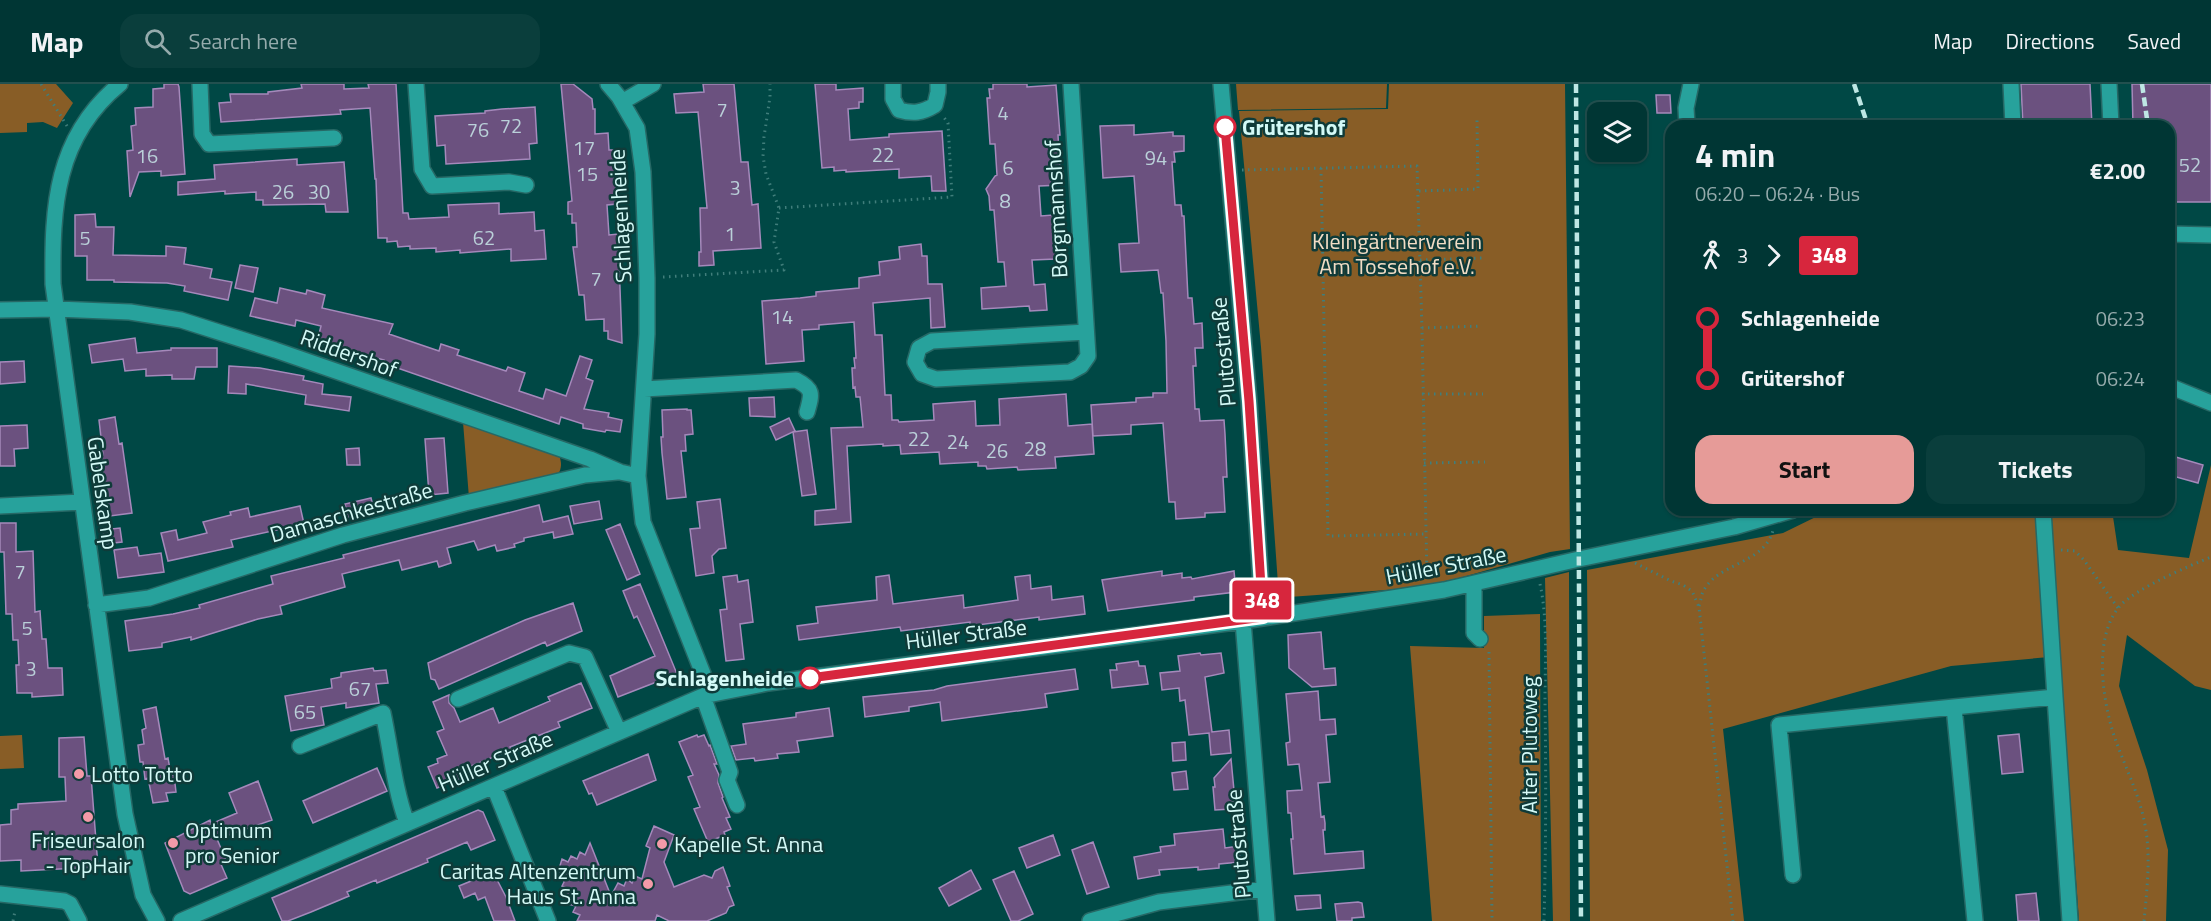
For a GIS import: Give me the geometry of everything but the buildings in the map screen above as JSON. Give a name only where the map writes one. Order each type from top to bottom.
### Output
[{"type":"street","name":"Gabelskamp","points":[[120,84],[109,93],[85,121],[66,158],[55,203],[53,262],[56,309],[125,814],[143,895],[157,921]]},
{"type":"street","points":[[200,84],[202,134],[209,144],[334,138]]},
{"type":"street","points":[[416,84],[422,169],[432,186],[509,182],[526,185]]},
{"type":"street","name":"Schlagenheide","points":[[608,84],[637,128],[643,172],[647,278],[639,476],[643,522],[707,695],[730,772],[727,780],[737,806]]},
{"type":"street","points":[[622,102],[652,84]]},
{"type":"street","points":[[892,84],[893,99],[899,110],[909,113],[923,112],[935,105],[939,92],[938,84]]},
{"type":"street","name":"Borgmannshof","points":[[1071,84],[1088,356],[1081,366],[1070,372],[936,379],[921,374],[915,362],[919,348],[932,341],[1086,332]]},
{"type":"street","name":"Plutostraße","points":[[1221,84],[1249,401],[1263,617]]},
{"type":"street","points":[[1687,120],[1686,108],[1691,84]]},
{"type":"street","points":[[2012,84],[2013,120]]},
{"type":"street","points":[[2109,84],[2111,120]]},
{"type":"street","points":[[2175,234],[2211,235]]},
{"type":"street","name":"Riddershof","points":[[0,310],[56,309],[130,312],[181,320],[275,350],[590,459],[620,472]]},
{"type":"street","points":[[644,389],[796,380],[807,386],[811,395],[807,412]]},
{"type":"street","points":[[2175,388],[2211,403]]},
{"type":"street","points":[[620,472],[639,476]]},
{"type":"street","name":"Damaschkestraße","points":[[96,605],[149,598],[343,535],[465,503],[585,475],[620,472]]},
{"type":"street","points":[[0,506],[82,502]]},
{"type":"street","name":"Hüller Straße","points":[[182,921],[707,695],[779,681],[1243,621],[1474,585],[1536,569],[1734,527],[1773,516]]},
{"type":"street","points":[[2043,516],[2070,921]]},
{"type":"street","points":[[1474,585],[1474,633],[1480,639]]},
{"type":"street","name":"Plutostraße","points":[[1243,621],[1267,921]]},
{"type":"street","points":[[458,699],[570,653],[585,657],[619,732]]},
{"type":"street","points":[[1793,875],[1779,725],[2055,697]]},
{"type":"street","points":[[1954,707],[1975,921]]},
{"type":"street","points":[[300,746],[383,713],[399,802],[407,823]]},
{"type":"street","points":[[494,787],[548,921]]},
{"type":"street","points":[[1090,921],[1159,902],[1264,889]]},
{"type":"street","points":[[0,894],[64,901],[70,904],[79,921]]},
{"type":"path","points":[[41,84],[75,138]]},
{"type":"path","points":[[647,278],[784,270],[774,242],[779,221],[779,208],[766,174],[763,156],[770,84]]},
{"type":"path","points":[[779,208],[952,197],[948,123],[935,105]]},
{"type":"path","points":[[1419,191],[1478,189],[1477,120]]},
{"type":"path","points":[[1230,171],[1417,166],[1427,592]]},
{"type":"path","points":[[1322,168],[1328,536],[1427,534]]},
{"type":"path","points":[[1420,260],[1482,258]]},
{"type":"path","points":[[1422,328],[1482,326]]},
{"type":"path","points":[[1422,393],[1484,394]]},
{"type":"path","points":[[1424,463],[1485,462]]},
{"type":"path","points":[[1699,607],[1703,591],[1713,579],[1745,561],[1772,535],[1777,516]]},
{"type":"path","points":[[1627,549],[1632,561],[1640,567],[1692,591],[1699,607],[1733,921]]},
{"type":"path","points":[[2045,551],[2075,551],[2118,608]]},
{"type":"path","points":[[2144,921],[2148,873],[2147,835],[2138,798],[2112,730],[2105,687],[2104,642],[2118,608],[2127,599],[2167,576],[2211,557]]},
{"type":"path","points":[[1393,571],[1426,569]]},
{"type":"path","name":"Alter Plutoweg","points":[[1536,569],[1543,597],[1545,663],[1545,921]]},
{"type":"path","points":[[1480,639],[1489,647],[1492,921]]},
{"type":"green space","points":[[0,84],[56,84],[73,103],[57,128],[43,122],[27,123],[27,132],[0,133]]},
{"type":"green space","points":[[1236,84],[1387,84],[1386,108],[1238,110]]},
{"type":"green space","name":"Kleingärtnerverein Am Tossehof e.V.","points":[[1389,84],[1565,84],[1570,549],[1550,552],[1415,588],[1289,597],[1278,584],[1261,347],[1239,111],[1388,109]]},
{"type":"green space","points":[[463,422],[559,455],[561,466],[559,473],[557,476],[469,498]]},
{"type":"green space","points":[[2211,465],[2211,690],[2195,686],[2127,635],[2119,686],[2147,770],[2168,850],[2166,921],[2079,921],[2060,656],[1951,666],[1723,729],[1744,921],[1590,921],[1587,570],[1783,533],[1818,516],[2113,516],[2118,550],[2189,558]]},
{"type":"green space","points":[[1569,572],[1570,921],[1553,921],[1545,578]]},
{"type":"green space","points":[[1540,614],[1541,921],[1432,921],[1410,646],[1484,648],[1484,616]]},
{"type":"green space","points":[[22,735],[24,768],[0,769],[0,736]]},
{"type":"railway","points":[[1576,84],[1581,921]]},
{"type":"railway","points":[[1854,84],[1866,120]]},
{"type":"railway","points":[[2142,84],[2147,120]]},
{"type":"bus line","name":"348","points":[[810,678],[1263,617],[1249,401],[1225,127]]},
{"type":"place","name":"Grütershof","points":[[1225,127]]},
{"type":"place","name":"Schlagenheide","points":[[810,678]]},
{"type":"place","name":"Lotto Totto","points":[[79,774]]},
{"type":"place","name":"Friseursalon - TopHair","points":[[88,817]]},
{"type":"place","name":"Optimum pro Senior","points":[[173,843]]},
{"type":"place","name":"Kapelle St. Anna","points":[[662,844]]},
{"type":"place","name":"Caritas Altenzentrum Haus St. Anna","points":[[648,884]]}]
